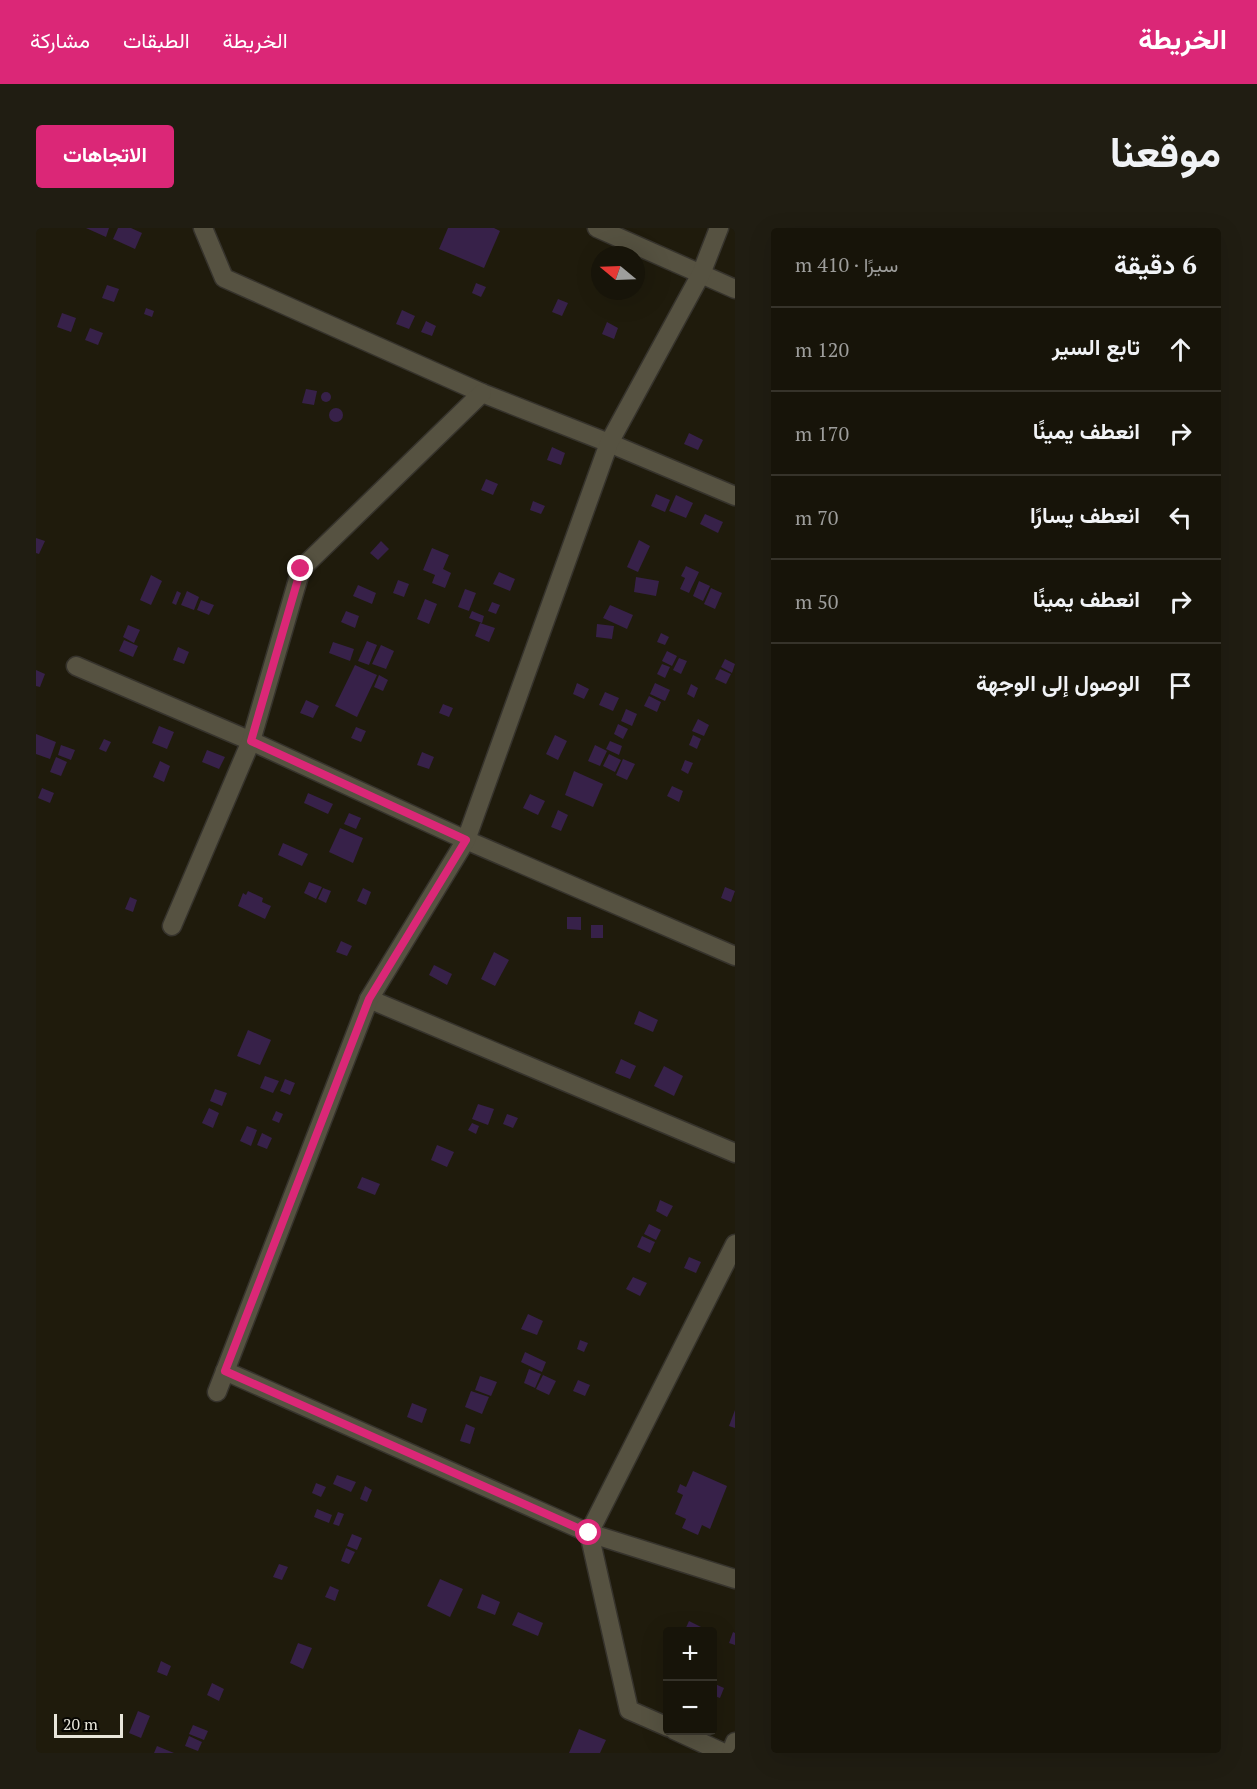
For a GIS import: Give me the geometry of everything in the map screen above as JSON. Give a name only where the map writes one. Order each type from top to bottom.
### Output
[{"type":"street","points":[[203,228],[224,278],[482,393],[735,496]]},
{"type":"street","points":[[597,228],[735,289]]},
{"type":"street","points":[[217,1392],[369,999],[466,840],[609,443],[701,274],[719,228]]},
{"type":"street","points":[[172,926],[251,741],[301,569],[482,393]]},
{"type":"street","points":[[76,666],[251,741],[466,840],[735,956]]},
{"type":"street","points":[[369,999],[735,1153]]},
{"type":"street","points":[[663,1726],[629,1710],[589,1533],[735,1244]]},
{"type":"street","points":[[225,1371],[589,1533],[735,1579]]},
{"type":"street","points":[[683,1735],[724,1753]]},
{"type":"street","points":[[731,1753],[735,1742]]},
{"type":"building","points":[[86,228],[109,228],[106,237]]},
{"type":"building","points":[[118,228],[131,228],[142,233],[135,249],[113,239]]},
{"type":"building","points":[[448,228],[494,228],[500,231],[484,268],[439,249]]},
{"type":"building","points":[[476,283],[486,287],[481,297],[472,293]]},
{"type":"building","points":[[107,285],[119,289],[114,302],[102,298]]},
{"type":"building","points":[[558,299],[568,303],[562,316],[552,312]]},
{"type":"building","points":[[146,308],[154,311],[152,317],[144,314]]},
{"type":"building","points":[[402,310],[415,316],[409,329],[396,324]]},
{"type":"building","points":[[62,313],[76,318],[71,332],[57,327]]},
{"type":"building","points":[[426,321],[436,326],[432,336],[421,332]]},
{"type":"building","points":[[607,322],[618,328],[614,339],[602,334]]},
{"type":"building","points":[[90,328],[103,333],[98,345],[85,340]]},
{"type":"building","points":[[306,389],[317,391],[314,405],[302,403]]},
{"type":"building","points":[[326,392],[331,397],[326,402],[321,397]]},
{"type":"building","points":[[336,408],[341,410],[343,415],[341,420],[336,422],[331,420],[329,415],[331,410]]},
{"type":"building","points":[[689,433],[703,440],[698,450],[684,444]]},
{"type":"building","points":[[552,447],[565,453],[561,465],[547,460]]},
{"type":"building","points":[[486,479],[498,484],[493,495],[481,490]]},
{"type":"building","points":[[656,494],[670,500],[665,512],[651,506]]},
{"type":"building","points":[[676,495],[693,503],[686,518],[669,511]]},
{"type":"building","points":[[533,501],[545,506],[541,514],[530,510]]},
{"type":"building","points":[[705,514],[723,522],[718,533],[700,524]]},
{"type":"building","points":[[36,538],[45,541],[39,554],[36,553]]},
{"type":"building","points":[[639,540],[650,546],[638,572],[627,567]]},
{"type":"building","points":[[381,541],[389,549],[378,560],[370,553]]},
{"type":"building","points":[[432,548],[449,555],[443,569],[451,573],[445,588],[432,583],[435,575],[423,570]]},
{"type":"building","points":[[686,566],[699,572],[689,593],[680,589],[685,578],[681,576]]},
{"type":"building","points":[[499,572],[515,579],[510,591],[493,584]]},
{"type":"building","points":[[151,575],[162,581],[151,605],[140,600]]},
{"type":"building","points":[[636,577],[659,581],[656,596],[634,592]]},
{"type":"building","points":[[398,580],[409,584],[404,597],[393,593]]},
{"type":"building","points":[[699,581],[710,586],[703,601],[693,596]]},
{"type":"building","points":[[358,585],[376,593],[372,604],[353,596]]},
{"type":"building","points":[[711,588],[722,593],[715,609],[704,604]]},
{"type":"building","points":[[465,589],[476,593],[469,611],[458,607]]},
{"type":"building","points":[[177,591],[181,593],[176,605],[172,603]]},
{"type":"building","points":[[187,591],[199,597],[194,610],[181,605]]},
{"type":"building","points":[[425,599],[437,604],[429,624],[417,619]]},
{"type":"building","points":[[201,600],[214,605],[209,615],[197,610]]},
{"type":"building","points":[[492,602],[500,605],[496,614],[488,611]]},
{"type":"building","points":[[610,605],[633,615],[627,629],[603,618]]},
{"type":"building","points":[[346,611],[359,616],[355,628],[341,622]]},
{"type":"building","points":[[472,611],[484,616],[482,623],[469,618]]},
{"type":"building","points":[[480,623],[495,628],[489,642],[475,636]]},
{"type":"building","points":[[597,624],[614,626],[612,639],[596,637]]},
{"type":"building","points":[[128,625],[140,630],[134,643],[123,637]]},
{"type":"building","points":[[661,633],[669,637],[665,645],[657,642]]},
{"type":"building","points":[[124,640],[138,646],[133,657],[119,651]]},
{"type":"building","points":[[367,641],[377,645],[369,665],[358,661]]},
{"type":"building","points":[[333,642],[354,649],[350,661],[329,653]]},
{"type":"building","points":[[381,645],[394,651],[386,669],[372,664]]},
{"type":"building","points":[[178,647],[189,652],[184,664],[173,660]]},
{"type":"building","points":[[667,651],[677,656],[672,666],[662,661]]},
{"type":"building","points":[[679,658],[687,661],[681,674],[673,670]]},
{"type":"building","points":[[725,659],[735,664],[732,673],[721,667]]},
{"type":"building","points":[[662,664],[670,667],[665,678],[657,674]]},
{"type":"building","points":[[355,665],[377,675],[357,717],[335,706]]},
{"type":"building","points":[[720,669],[731,674],[726,684],[715,679]]},
{"type":"building","points":[[36,670],[45,674],[40,687],[36,686]]},
{"type":"building","points":[[379,675],[388,680],[383,691],[374,687]]},
{"type":"building","points":[[577,683],[589,689],[584,699],[573,694]]},
{"type":"building","points":[[655,683],[670,690],[665,701],[650,694]]},
{"type":"building","points":[[691,684],[698,688],[694,698],[687,694]]},
{"type":"building","points":[[605,692],[619,698],[613,711],[599,705]]},
{"type":"building","points":[[649,696],[661,702],[657,712],[644,706]]},
{"type":"building","points":[[306,700],[319,706],[313,718],[300,713]]},
{"type":"building","points":[[443,704],[453,708],[449,717],[439,713]]},
{"type":"building","points":[[626,709],[637,714],[632,726],[621,721]]},
{"type":"building","points":[[698,719],[709,725],[704,736],[692,731]]},
{"type":"building","points":[[618,724],[628,729],[623,739],[614,734]]},
{"type":"building","points":[[159,726],[174,732],[167,749],[152,743]]},
{"type":"building","points":[[356,727],[366,731],[361,742],[351,738]]},
{"type":"building","points":[[36,734],[56,742],[50,759],[36,754]]},
{"type":"building","points":[[555,735],[567,741],[558,760],[546,754]]},
{"type":"building","points":[[693,735],[701,739],[697,749],[689,745]]},
{"type":"building","points":[[104,739],[111,742],[106,752],[99,749]]},
{"type":"building","points":[[610,741],[622,746],[619,755],[606,749]]},
{"type":"building","points":[[61,745],[75,750],[71,760],[58,755]]},
{"type":"building","points":[[595,745],[607,751],[600,766],[588,761]]},
{"type":"building","points":[[207,750],[225,757],[219,769],[202,762]]},
{"type":"building","points":[[422,752],[434,757],[429,769],[417,765]]},
{"type":"building","points":[[609,754],[621,760],[615,772],[603,766]]},
{"type":"building","points":[[56,757],[67,762],[61,776],[50,772]]},
{"type":"building","points":[[623,759],[635,764],[627,780],[616,775]]},
{"type":"building","points":[[685,760],[693,763],[688,774],[681,770]]},
{"type":"building","points":[[160,761],[170,766],[164,782],[153,777]]},
{"type":"building","points":[[574,771],[603,784],[593,807],[565,795]]},
{"type":"building","points":[[672,786],[683,791],[679,802],[667,796]]},
{"type":"building","points":[[42,788],[54,793],[50,803],[38,798]]},
{"type":"building","points":[[308,793],[333,804],[328,814],[304,803]]},
{"type":"building","points":[[530,794],[545,801],[538,815],[523,808]]},
{"type":"building","points":[[558,810],[568,815],[561,831],[551,827]]},
{"type":"building","points":[[349,813],[361,818],[356,829],[344,824]]},
{"type":"building","points":[[340,828],[363,838],[353,863],[329,852]]},
{"type":"building","points":[[283,843],[308,854],[302,866],[278,855]]},
{"type":"building","points":[[309,882],[322,887],[316,899],[304,893]]},
{"type":"building","points":[[725,887],[735,891],[731,902],[721,898]]},
{"type":"building","points":[[323,888],[331,891],[326,903],[318,899]]},
{"type":"building","points":[[363,888],[371,892],[366,905],[357,901]]},
{"type":"building","points":[[248,891],[263,898],[262,902],[271,906],[265,919],[238,906],[243,893],[246,895]]},
{"type":"building","points":[[130,897],[137,900],[133,912],[125,909]]},
{"type":"building","points":[[567,917],[581,917],[581,930],[567,929]]},
{"type":"building","points":[[591,925],[603,925],[603,938],[591,938]]},
{"type":"building","points":[[341,941],[352,946],[347,956],[336,952]]},
{"type":"building","points":[[494,952],[509,960],[495,986],[481,979]]},
{"type":"building","points":[[434,965],[452,974],[447,985],[429,975]]},
{"type":"building","points":[[639,1011],[658,1020],[653,1032],[634,1024]]},
{"type":"building","points":[[248,1030],[271,1040],[260,1065],[237,1056]]},
{"type":"building","points":[[621,1059],[636,1066],[630,1079],[615,1073]]},
{"type":"building","points":[[664,1066],[683,1076],[674,1096],[654,1086]]},
{"type":"building","points":[[265,1076],[279,1081],[273,1093],[260,1088]]},
{"type":"building","points":[[285,1079],[295,1083],[290,1095],[280,1091]]},
{"type":"building","points":[[215,1089],[227,1093],[222,1106],[210,1101]]},
{"type":"building","points":[[478,1104],[494,1109],[488,1125],[472,1119]]},
{"type":"building","points":[[209,1108],[219,1113],[213,1128],[202,1123]]},
{"type":"building","points":[[276,1111],[283,1114],[279,1123],[272,1120]]},
{"type":"building","points":[[507,1114],[518,1118],[513,1128],[503,1124]]},
{"type":"building","points":[[472,1123],[479,1126],[476,1134],[468,1130]]},
{"type":"building","points":[[247,1126],[257,1130],[251,1146],[240,1141]]},
{"type":"building","points":[[262,1133],[272,1138],[267,1149],[257,1145]]},
{"type":"building","points":[[437,1145],[454,1152],[447,1167],[431,1160]]},
{"type":"building","points":[[362,1177],[380,1184],[375,1195],[357,1188]]},
{"type":"building","points":[[660,1200],[673,1206],[667,1217],[656,1211]]},
{"type":"building","points":[[649,1224],[661,1230],[656,1240],[644,1234]]},
{"type":"building","points":[[642,1236],[655,1242],[650,1253],[637,1247]]},
{"type":"building","points":[[689,1257],[701,1262],[696,1273],[684,1268]]},
{"type":"building","points":[[633,1277],[647,1283],[640,1296],[626,1289]]},
{"type":"building","points":[[528,1314],[543,1321],[537,1335],[521,1329]]},
{"type":"building","points":[[580,1340],[588,1343],[584,1352],[577,1349]]},
{"type":"building","points":[[525,1352],[546,1362],[542,1372],[521,1362]]},
{"type":"building","points":[[529,1369],[541,1374],[535,1388],[524,1383]]},
{"type":"building","points":[[543,1375],[556,1381],[549,1395],[536,1389]]},
{"type":"building","points":[[480,1376],[497,1382],[491,1396],[475,1390]]},
{"type":"building","points":[[578,1380],[590,1385],[585,1396],[573,1391]]},
{"type":"building","points":[[471,1391],[489,1397],[482,1414],[465,1407]]},
{"type":"building","points":[[412,1403],[427,1409],[422,1423],[407,1417]]},
{"type":"building","points":[[735,1410],[735,1428],[729,1426]]},
{"type":"building","points":[[466,1424],[475,1428],[470,1444],[460,1441]]},
{"type":"building","points":[[693,1471],[727,1486],[710,1529],[702,1525],[698,1535],[682,1528],[686,1519],[675,1514],[683,1495],[677,1492],[680,1484],[686,1487]]},
{"type":"building","points":[[337,1475],[356,1482],[351,1492],[333,1484]]},
{"type":"building","points":[[316,1483],[326,1487],[321,1497],[312,1493]]},
{"type":"building","points":[[365,1486],[372,1490],[367,1502],[360,1499]]},
{"type":"building","points":[[317,1509],[332,1515],[329,1523],[314,1517]]},
{"type":"building","points":[[338,1512],[344,1514],[339,1526],[333,1524]]},
{"type":"building","points":[[352,1534],[362,1538],[357,1550],[347,1546]]},
{"type":"building","points":[[346,1548],[355,1552],[349,1564],[341,1561]]},
{"type":"building","points":[[279,1564],[288,1567],[282,1580],[273,1577]]},
{"type":"building","points":[[440,1579],[463,1589],[450,1617],[427,1606]]},
{"type":"building","points":[[330,1586],[339,1590],[335,1601],[325,1597]]},
{"type":"building","points":[[482,1594],[500,1602],[495,1615],[477,1608]]},
{"type":"building","points":[[518,1612],[543,1623],[538,1636],[512,1625]]},
{"type":"building","points":[[689,1621],[701,1627],[686,1627]]},
{"type":"building","points":[[733,1632],[735,1633],[735,1645],[729,1643]]},
{"type":"building","points":[[298,1643],[312,1648],[303,1669],[290,1663]]},
{"type":"building","points":[[161,1661],[171,1666],[167,1676],[157,1672]]},
{"type":"building","points":[[212,1683],[224,1689],[219,1701],[207,1695]]},
{"type":"building","points":[[717,1685],[724,1688],[720,1698],[717,1697]]},
{"type":"building","points":[[138,1711],[150,1716],[141,1738],[129,1733]]},
{"type":"building","points":[[193,1725],[208,1731],[204,1740],[189,1734]]},
{"type":"building","points":[[579,1729],[606,1740],[600,1753],[569,1753]]},
{"type":"building","points":[[189,1736],[202,1742],[198,1751],[185,1746]]},
{"type":"building","points":[[157,1746],[174,1753],[154,1753]]},
{"type":"route","points":[[301,569],[251,741],[466,840],[369,999],[225,1371],[589,1533]]}]
